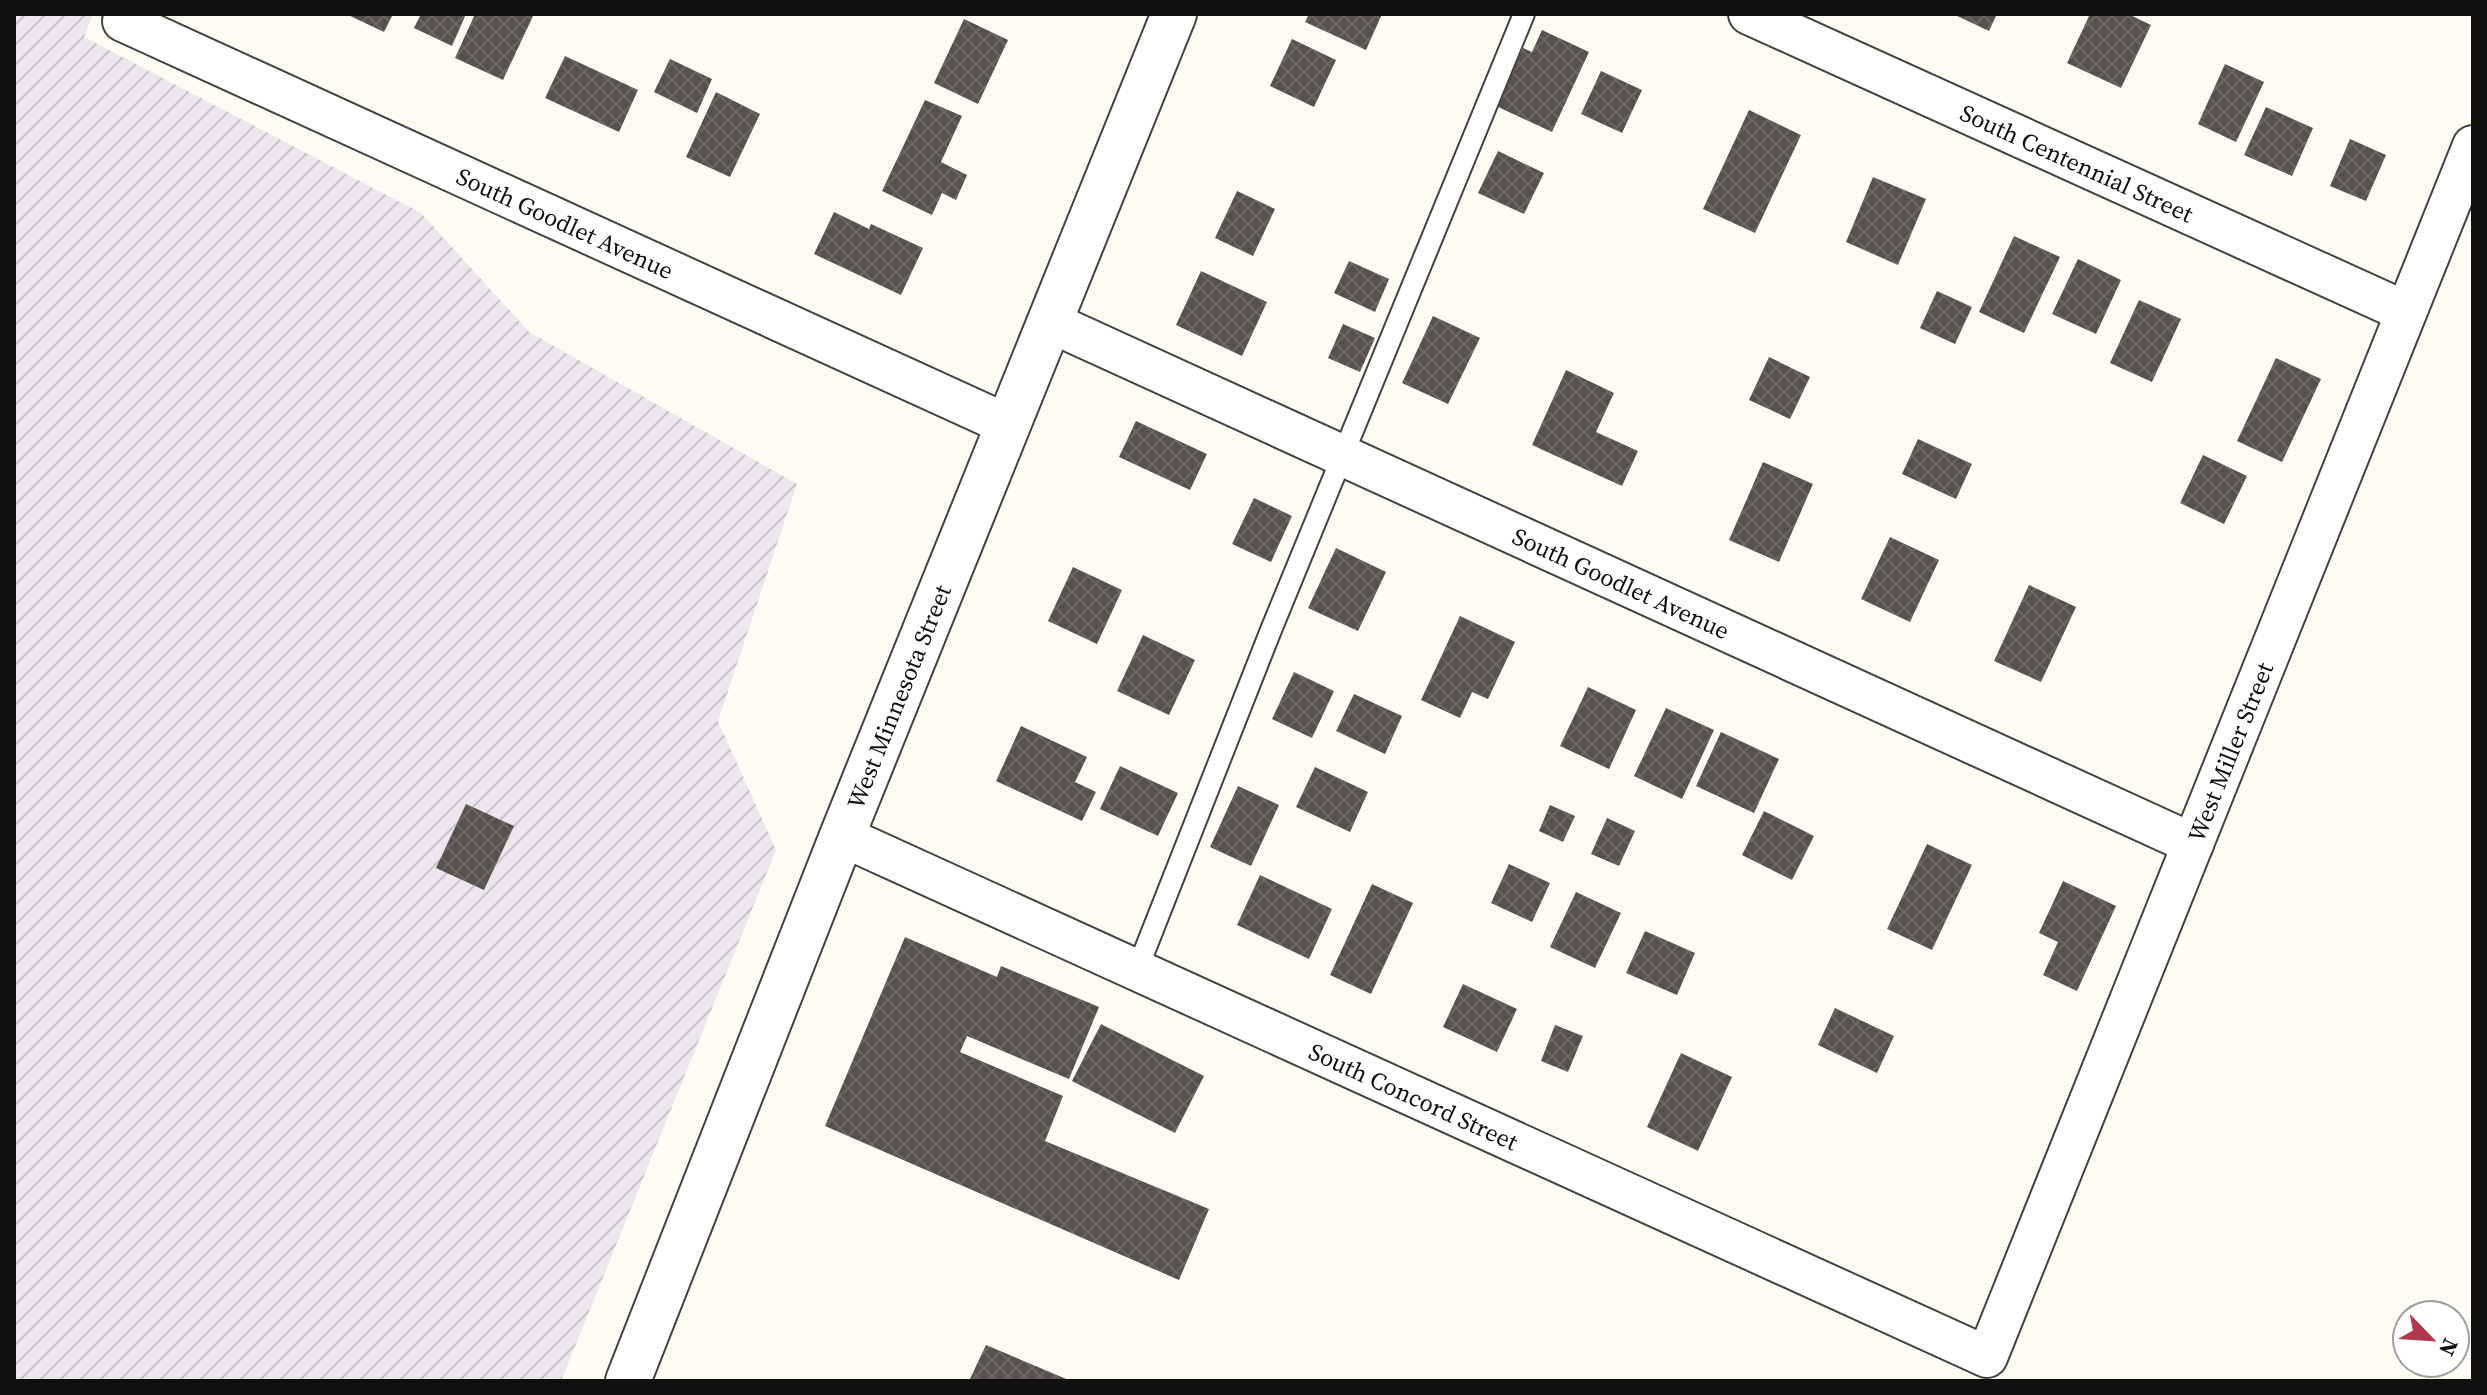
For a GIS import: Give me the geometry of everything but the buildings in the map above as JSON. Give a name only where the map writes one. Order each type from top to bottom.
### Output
[{"type":"street","name":"West Minnesota Street","points":[[628,1381],[842,836],[1174,14]]},
{"type":"street","name":"South Centennial Street","points":[[1749,14],[2406,312]]},
{"type":"street","name":"South Goodlet Avenue","points":[[123,21],[1008,425]]},
{"type":"street","name":"West Miller Street","points":[[1987,1357],[2473,146]]},
{"type":"street","name":"South Goodlet Avenue","points":[[1050,322],[2193,844]]},
{"type":"street","name":"South Concord Street","points":[[842,836],[1987,1357]]},
{"type":"lane","points":[[1137,970],[1524,14]]},
{"type":"shaded area","points":[[14,14],[93,14],[84,37],[421,213],[529,332],[797,484],[718,721],[776,850],[561,1381],[14,1381]]}]
